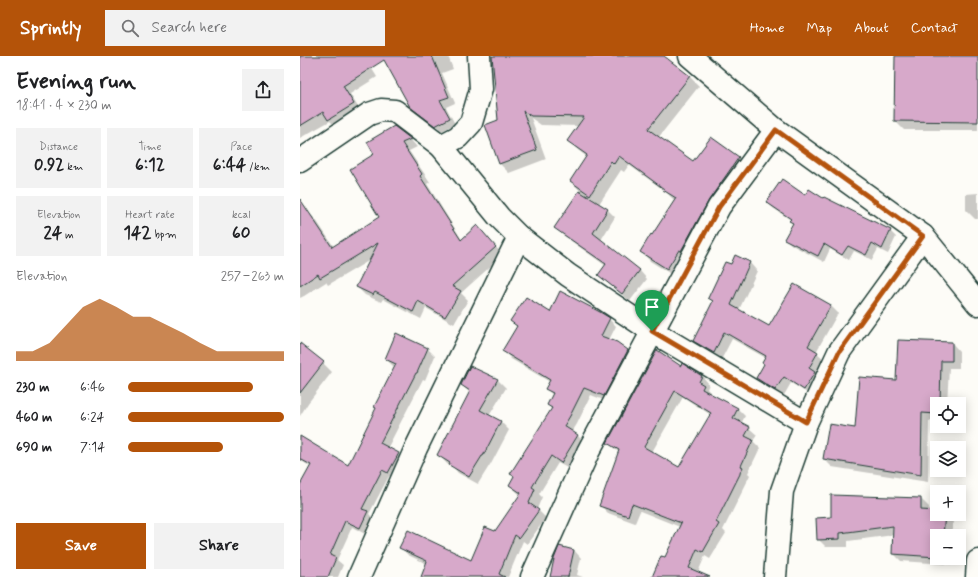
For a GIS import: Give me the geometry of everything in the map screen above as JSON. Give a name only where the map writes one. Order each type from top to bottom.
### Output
[{"type":"street","points":[[441,146],[458,137],[471,123],[481,89],[479,56]]},
{"type":"street","points":[[690,56],[776,130],[923,236],[978,304]]},
{"type":"street","points":[[300,161],[369,114],[382,110],[395,112],[441,146],[499,217],[519,237],[568,275],[652,331],[806,422]]},
{"type":"street","points":[[532,577],[588,452],[719,207],[776,130]]},
{"type":"street","points":[[776,577],[782,491],[806,422],[839,352],[923,236]]},
{"type":"street","points":[[360,577],[416,448],[519,237]]},
{"type":"street","points":[[978,561],[978,577]]},
{"type":"building","points":[[300,56],[432,56],[449,97],[440,100],[450,118],[435,126],[410,107],[384,60],[343,86],[354,104],[328,120],[323,112],[300,126]]},
{"type":"building","points":[[492,56],[664,56],[690,76],[648,129],[693,161],[711,137],[739,157],[709,200],[681,251],[679,250],[667,269],[640,252],[676,198],[663,190],[664,189],[619,156],[614,164],[611,161],[590,195],[570,181],[587,155],[567,141],[584,117],[531,116],[523,111],[537,150],[499,164],[485,125],[498,120]]},
{"type":"building","points":[[895,56],[978,56],[978,122],[894,121]]},
{"type":"building","points":[[394,126],[411,139],[402,143],[422,174],[420,176],[461,240],[477,225],[496,247],[452,286],[461,291],[445,317],[418,301],[413,312],[375,292],[373,295],[356,287],[378,243],[320,278],[318,274],[300,286],[300,199],[332,247],[379,217],[350,169],[374,154],[367,142]]},
{"type":"building","points":[[782,179],[805,195],[809,189],[823,198],[824,197],[891,230],[882,249],[872,243],[866,255],[848,246],[842,255],[824,244],[818,256],[784,239],[793,223],[789,221],[791,219],[766,202]]},
{"type":"building","points":[[579,191],[608,209],[593,233],[640,270],[622,294],[598,275],[606,264],[554,228]]},
{"type":"building","points":[[735,255],[750,262],[731,305],[769,326],[794,284],[831,305],[808,346],[818,352],[809,368],[815,372],[804,390],[784,377],[775,390],[756,378],[764,364],[762,363],[766,356],[724,332],[714,353],[693,341],[713,301],[708,298],[725,262],[731,264]]},
{"type":"building","points":[[560,291],[610,318],[601,336],[617,342],[628,350],[604,396],[584,388],[564,426],[578,435],[561,463],[551,456],[532,487],[535,489],[529,503],[539,510],[519,538],[515,535],[499,574],[505,577],[421,577],[427,561],[399,548],[408,530],[471,560],[485,527],[495,531],[521,493],[509,485],[514,476],[510,474],[552,408],[547,405],[553,393],[545,389],[550,380],[502,351],[517,326],[510,321],[526,297],[550,312]]},
{"type":"building","points":[[396,333],[428,348],[417,373],[380,443],[399,453],[388,473],[382,470],[362,509],[368,511],[360,528],[345,521],[330,555],[336,558],[328,577],[300,577],[300,485],[311,465],[300,459],[300,436],[348,465],[376,408],[374,407],[396,364],[385,359]]},
{"type":"building","points":[[898,340],[952,342],[952,361],[941,361],[940,397],[930,397],[930,414],[922,413],[921,475],[823,459],[829,424],[855,428],[859,377],[896,380]]},
{"type":"building","points":[[300,343],[324,362],[300,393]]},
{"type":"building","points":[[657,350],[681,366],[682,363],[702,376],[699,382],[704,385],[702,389],[738,408],[733,418],[750,427],[745,436],[753,440],[741,466],[743,467],[740,474],[716,522],[719,524],[703,552],[697,549],[689,568],[710,577],[652,577],[661,556],[665,557],[681,523],[632,504],[628,516],[599,506],[619,450],[607,443]],"holes":[[[675,391],[711,413],[679,467],[644,447]]]},
{"type":"building","points":[[470,366],[498,379],[480,410],[501,421],[483,456],[469,477],[449,465],[450,463],[437,455],[470,391],[461,385]]},
{"type":"building","points":[[831,495],[921,498],[921,510],[930,511],[930,521],[944,521],[944,529],[930,529],[930,557],[892,554],[893,526],[840,533],[840,539],[817,540],[816,518],[831,517]]},
{"type":"building","points":[[559,546],[574,550],[568,577],[550,577],[554,559]]},
{"type":"route","points":[[776,130],[923,236],[839,352],[806,422],[652,331],[719,207],[776,130]]}]
